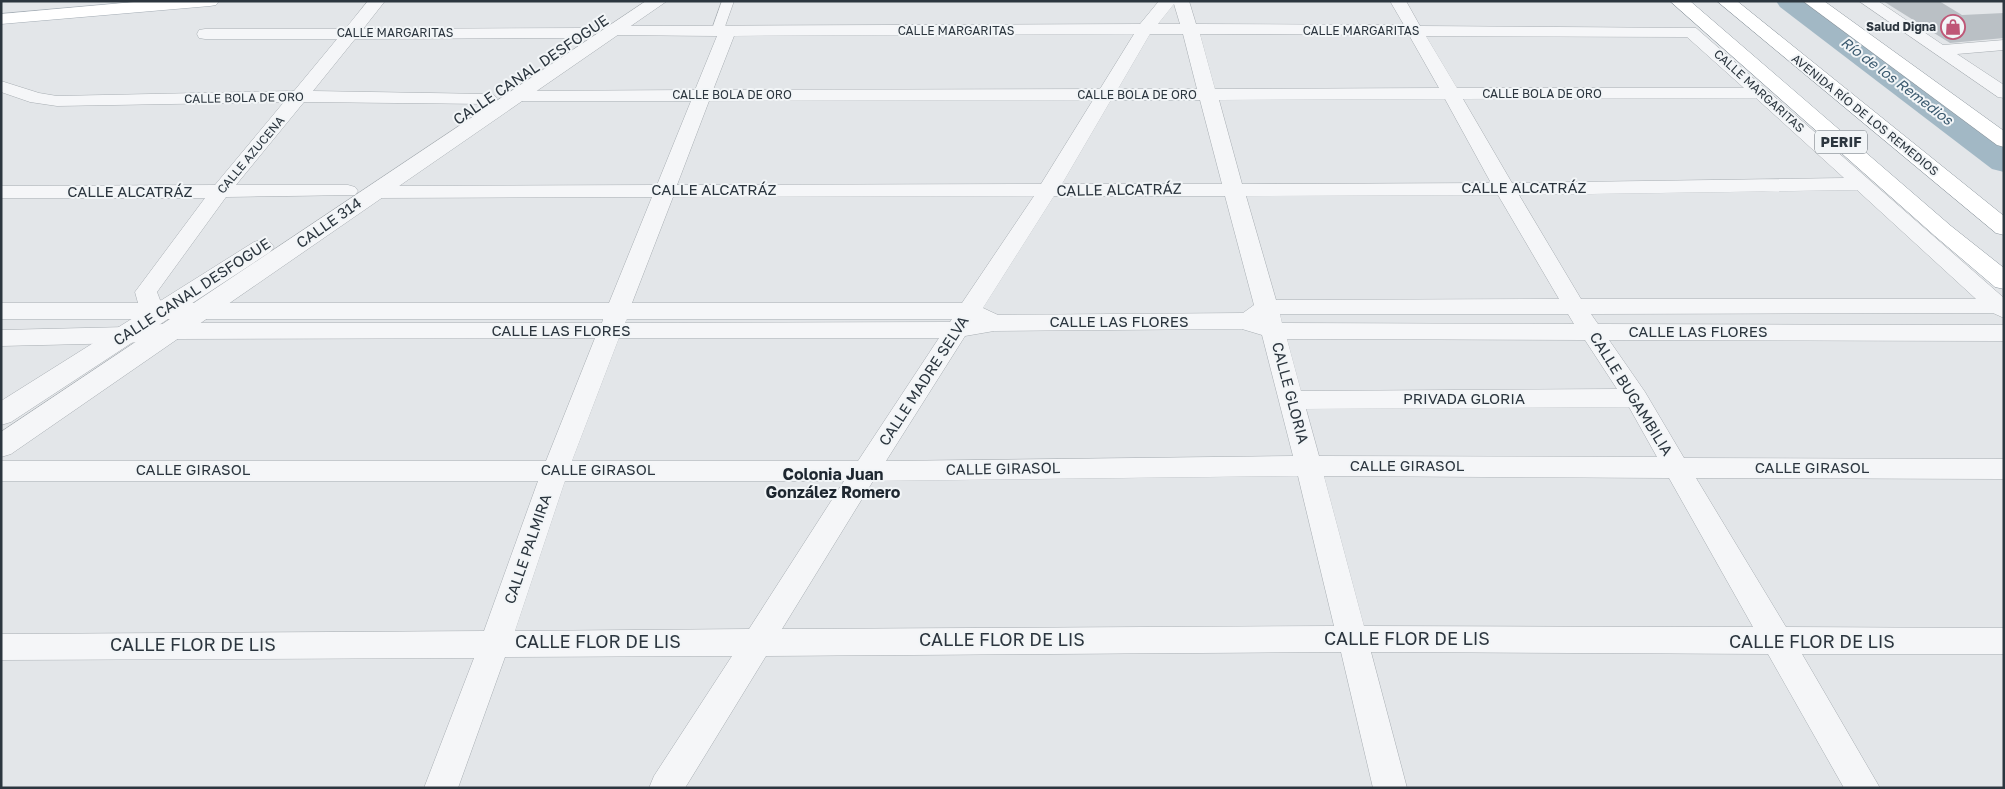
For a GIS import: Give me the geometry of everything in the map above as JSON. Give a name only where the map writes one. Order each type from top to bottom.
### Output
[{"type":"main road","points":[[1,8],[80,1]]},
{"type":"main road","points":[[1,20],[210,1]]},
{"type":"main road","name":"PERIF","points":[[1679,1],[1942,231],[2004,281]]},
{"type":"main road","points":[[1699,1],[1951,219],[2004,273]]},
{"type":"main road","name":"AVENIDA RÍO DE LOS REMEDIOS","points":[[1726,1],[2004,228]]},
{"type":"main road","points":[[1812,1],[2004,141]]},
{"type":"main road","points":[[1832,1],[2004,126]]},
{"type":"street","name":"CALLE AZUCENA","points":[[168,321],[150,304],[146,292],[220,192],[301,96],[377,1]]},
{"type":"street","name":"CALLE CANAL DESFOGUE","points":[[168,321],[348,192],[632,1]]},
{"type":"street","name":"CALLE 314","points":[[1,446],[168,321],[202,311],[515,96],[658,1]]},
{"type":"street","points":[[722,32],[728,1]]},
{"type":"street","name":"CALLE MADRE SELVA","points":[[666,788],[865,471],[1048,190],[1145,30],[1168,1]]},
{"type":"street","name":"CALLE GLORIA","points":[[1181,1],[1210,95],[1233,188],[1268,307],[1390,788]]},
{"type":"street","name":"CALLE BUGAMBILIA","points":[[1398,1],[1574,306],[1636,398],[1776,642],[1863,788]]},
{"type":"street","points":[[1868,1],[2004,94]]},
{"type":"street","name":"CALLE MARGARITAS","points":[[612,31],[1686,31],[1697,36],[2001,309]]},
{"type":"street","name":"CALLE MARGARITAS","points":[[205,34],[585,32]]},
{"type":"street","name":"CALLE PALMIRA","points":[[441,788],[496,643],[556,470],[663,190],[702,96],[722,32]]},
{"type":"street","points":[[1939,50],[2004,45]]},
{"type":"street","name":"CALLE BOLA DE ORO","points":[[1,86],[36,98],[58,101],[301,96],[488,99]]},
{"type":"street","name":"CALLE BOLA DE ORO","points":[[515,96],[1760,93]]},
{"type":"street","name":"CALLE ALCATRÁZ","points":[[374,192],[1233,188],[1505,189],[1864,184]]},
{"type":"street","name":"CALLE ALCATRÁZ","points":[[1,192],[348,192]]},
{"type":"street","name":"CALLE LAS FLORES","points":[[1243,321],[1268,307],[1574,306],[2001,309]]},
{"type":"street","points":[[1,311],[168,321]]},
{"type":"street","name":"CALLE LAS FLORES","points":[[202,311],[614,321]]},
{"type":"street","name":"CALLE LAS FLORES","points":[[127,335],[168,321],[964,321],[994,323],[1243,321],[1274,331],[2004,334]]},
{"type":"street","name":"CALLE CANAL DESFOGUE","points":[[1,415],[127,335]]},
{"type":"street","points":[[1,338],[127,335]]},
{"type":"street","name":"PRIVADA GLORIA","points":[[1292,400],[1636,398]]},
{"type":"street","name":"CALLE GIRASOL","points":[[1,470],[865,471],[1309,466],[2004,469]]},
{"type":"street","name":"CALLE FLOR DE LIS","points":[[1,646],[1353,638],[2004,642]]},
{"type":"building","name":"Salud Digna","points":[[1883,1],[1939,1],[1962,15],[2004,13],[2004,38],[1950,43]]},
{"type":"waterway","name":"Río de los Remedios","points":[[1790,1],[2004,162]]},
{"type":"place","name":"Salud Digna","points":[[1953,27]]},
{"type":"district","name":"Colonia Juan González Romero","points":[[833,483]]}]
